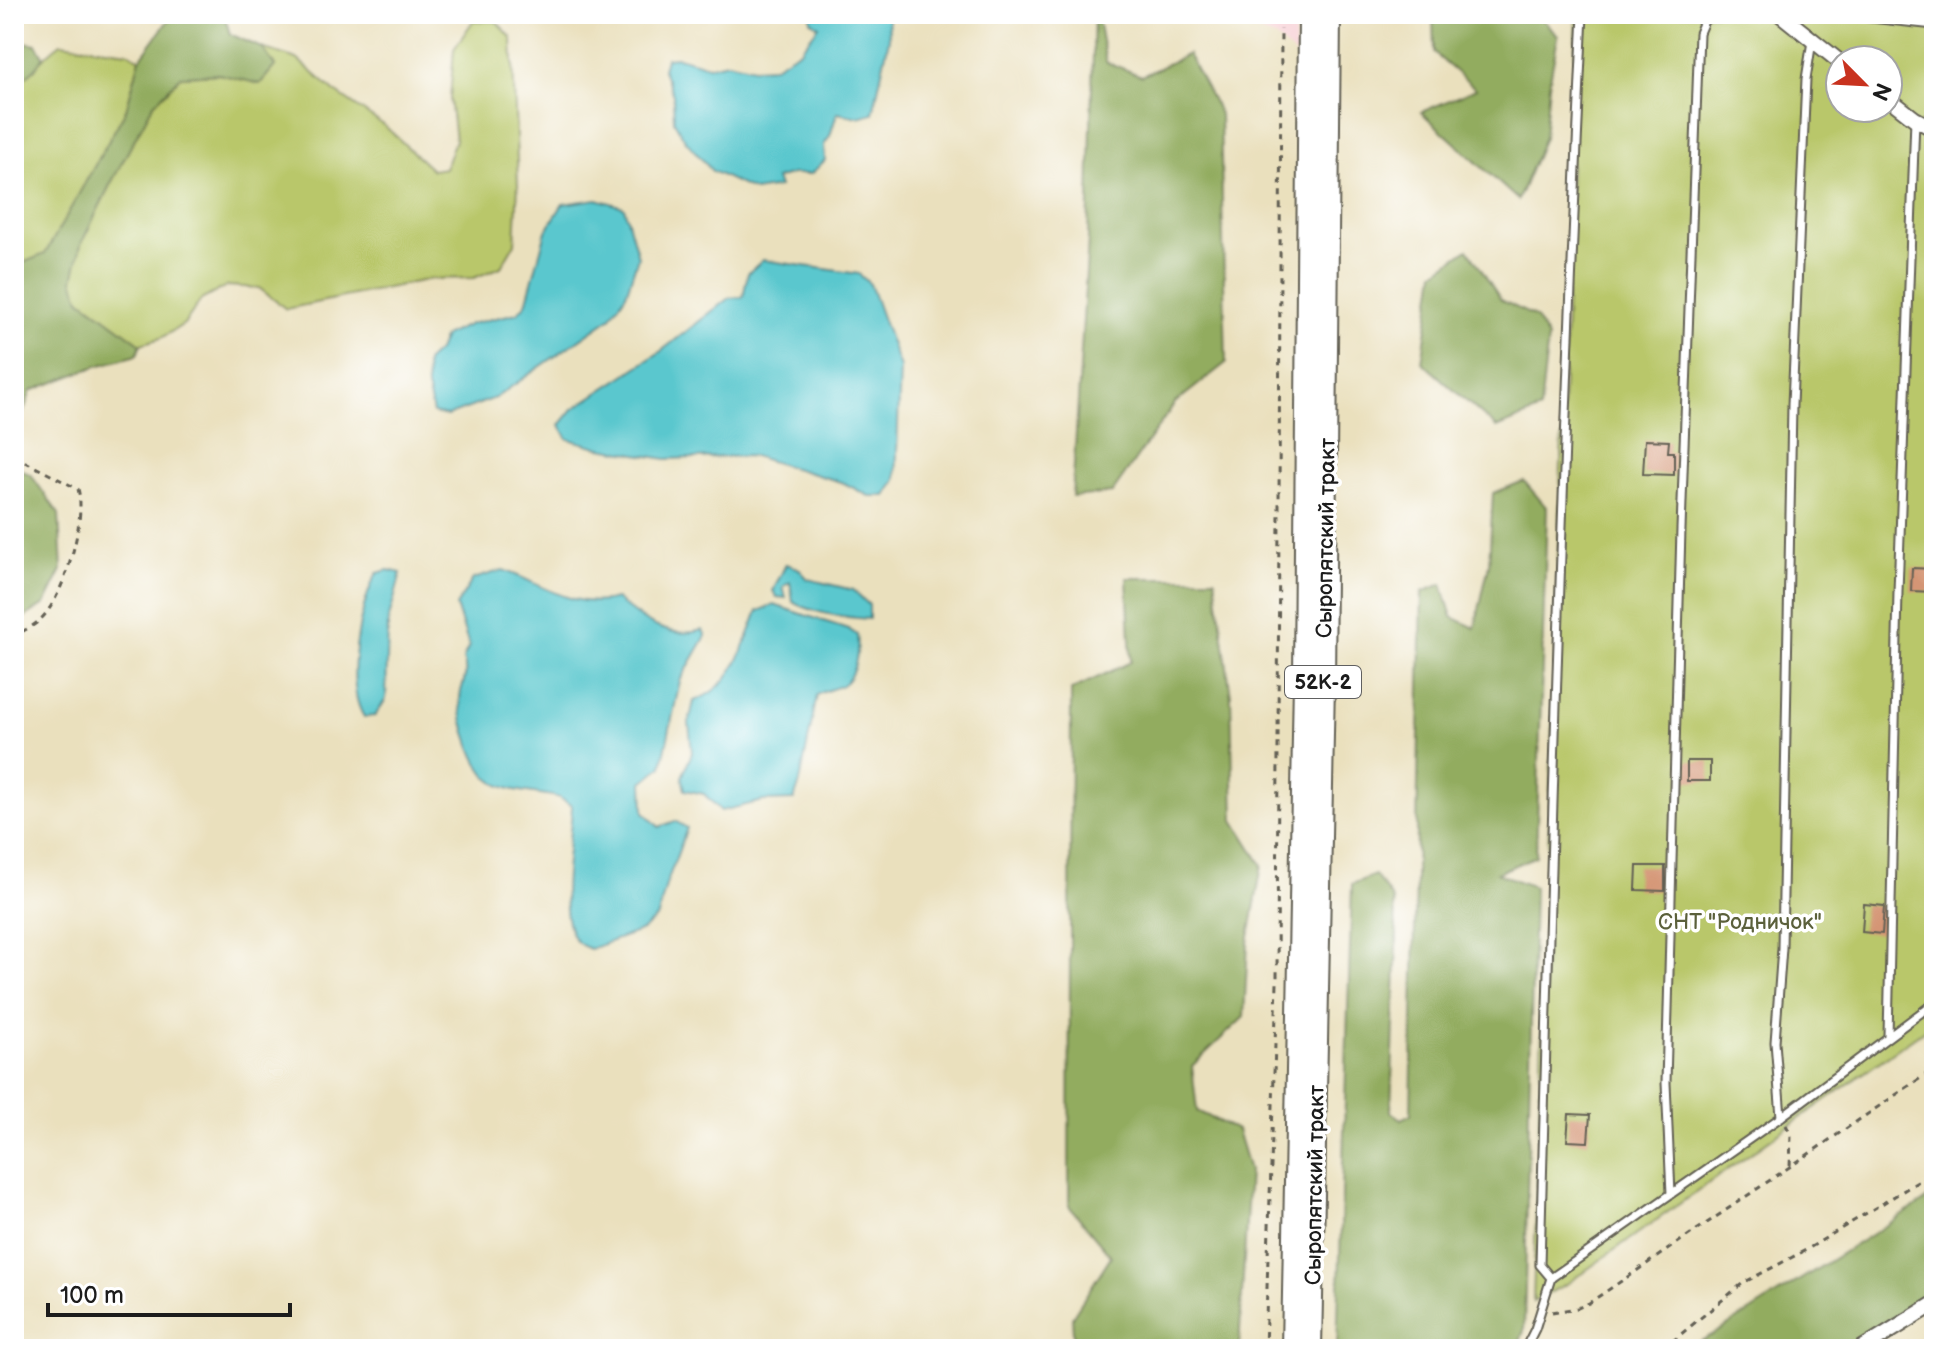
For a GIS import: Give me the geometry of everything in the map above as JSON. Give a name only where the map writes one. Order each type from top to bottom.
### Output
[{"type":"main road","name":"Сыропятский тракт","points":[[1293,1349],[1305,696],[1310,14]]},
{"type":"main road","name":"Сыропятский тракт","points":[[1310,1349],[1323,683],[1329,14]]},
{"type":"street","points":[[1780,14],[1824,50]]},
{"type":"street","points":[[1904,110],[1934,129]]},
{"type":"street","points":[[1861,1349],[1934,1304]]},
{"type":"lane","points":[[1551,1278],[1540,1265],[1542,1186],[1566,356],[1583,14]]},
{"type":"lane","points":[[1671,1194],[1666,1083],[1688,321],[1699,33],[1704,21],[1712,14]]},
{"type":"lane","points":[[1835,14],[1888,17],[1934,25]]},
{"type":"lane","points":[[1781,1117],[1775,1042],[1782,948],[1792,405],[1806,79],[1812,41]]},
{"type":"lane","points":[[1888,1036],[1898,592],[1915,119]]},
{"type":"lane","points":[[1525,1349],[1551,1278],[1781,1117],[1934,1003]]},
{"type":"path","points":[[1265,1349],[1277,983],[1281,29]]},
{"type":"path","points":[[14,456],[78,489],[82,502],[68,569],[55,600],[40,620],[14,636]]},
{"type":"path","points":[[1540,1313],[1561,1312],[1589,1303],[1934,1069]]},
{"type":"path","points":[[1781,1117],[1791,1135],[1790,1168]]},
{"type":"path","points":[[1663,1349],[1743,1283],[1806,1250],[1934,1172]]},
{"type":"shaded area","points":[[1242,14],[1294,14],[1296,56],[1275,37],[1257,31]]},
{"type":"green space","points":[[177,14],[224,14],[230,34],[262,48],[275,66],[260,84],[219,74],[181,76],[153,105],[81,244],[73,280],[80,299],[141,344],[137,355],[97,366],[31,391],[23,413],[14,419],[14,260],[23,263],[45,254],[126,110],[140,59],[170,18]]},
{"type":"green space","points":[[1094,14],[1097,14],[1106,62],[1142,76],[1188,54],[1220,114],[1226,363],[1175,403],[1112,493],[1072,497],[1088,239]]},
{"type":"green space","points":[[1433,14],[1538,14],[1558,36],[1544,137],[1518,200],[1421,112],[1476,89],[1434,53]]},
{"type":"green space","name":"СНТ \"Родничок\"","points":[[1576,14],[1934,14],[1934,1023],[1568,1283],[1533,1302]]},
{"type":"green space","points":[[473,21],[496,21],[512,38],[518,185],[515,243],[501,267],[474,278],[431,279],[286,309],[259,288],[227,286],[201,300],[184,324],[161,338],[141,344],[80,299],[72,280],[81,244],[153,105],[181,76],[219,74],[260,84],[275,66],[262,48],[297,59],[334,91],[386,127],[432,170],[445,168],[455,140],[450,99],[454,49]]},
{"type":"green space","points":[[14,43],[36,44],[43,56],[35,69],[14,87]]},
{"type":"green space","points":[[61,43],[128,52],[140,59],[126,110],[77,200],[45,255],[23,263],[14,260],[14,87]]},
{"type":"green space","points":[[1468,249],[1501,300],[1535,317],[1548,338],[1540,410],[1497,428],[1422,362],[1435,272]]},
{"type":"green space","points":[[14,466],[31,475],[59,514],[62,570],[45,604],[14,624]]},
{"type":"green space","points":[[1524,481],[1547,508],[1536,856],[1497,873],[1534,887],[1524,1331],[1517,1349],[1337,1349],[1352,884],[1375,875],[1393,900],[1397,936],[1391,1112],[1401,1119],[1411,1114],[1422,592],[1442,584],[1452,617],[1475,628],[1489,564],[1493,493]]},
{"type":"green space","points":[[1127,578],[1215,578],[1231,696],[1234,820],[1262,865],[1248,943],[1244,1017],[1192,1066],[1197,1111],[1237,1130],[1249,1170],[1239,1349],[1074,1349],[1072,1317],[1111,1256],[1069,1206],[1071,690],[1131,662]]},
{"type":"green space","points":[[1934,1195],[1934,1292],[1842,1349],[1686,1349],[1716,1333]]},
{"type":"water","points":[[811,14],[888,14],[889,39],[873,113],[858,117],[837,113],[824,145],[825,160],[811,174],[792,174],[776,179],[779,187],[754,191],[712,171],[685,140],[674,121],[673,95],[663,70],[666,58],[678,57],[709,66],[728,62],[754,68],[773,67],[800,50],[819,26],[811,21]]},
{"type":"water","points":[[597,199],[624,207],[638,257],[626,294],[610,318],[495,398],[447,416],[433,413],[427,387],[426,362],[438,351],[444,336],[470,324],[517,313],[526,304],[546,231],[563,204]]},
{"type":"water","points":[[763,260],[859,274],[870,284],[900,368],[896,480],[886,496],[869,496],[844,483],[753,456],[666,459],[601,448],[568,439],[560,425],[573,409],[660,352],[729,298],[743,297],[748,273]]},
{"type":"water","points":[[786,564],[798,568],[808,579],[853,590],[869,605],[869,619],[820,612],[793,602],[790,582],[783,587],[786,598],[777,597],[773,591]]},
{"type":"water","points":[[388,570],[401,573],[388,622],[386,699],[375,716],[364,717],[355,686],[356,645],[370,587],[377,573]]},
{"type":"water","points":[[503,570],[572,599],[601,602],[616,599],[656,626],[678,632],[703,630],[706,636],[680,681],[662,766],[643,782],[644,812],[659,827],[675,821],[687,828],[658,916],[643,930],[590,949],[574,938],[566,910],[572,806],[558,798],[514,790],[491,780],[474,755],[463,720],[460,694],[465,676],[463,659],[469,646],[456,606],[473,579]]},
{"type":"water","points":[[774,605],[848,629],[857,635],[856,662],[847,681],[817,695],[794,800],[763,801],[721,811],[704,794],[685,790],[682,777],[692,753],[689,723],[694,701],[719,686],[728,676],[742,652],[758,611]]},
{"type":"building","points":[[1645,440],[1669,441],[1668,452],[1674,452],[1674,475],[1643,474]]},
{"type":"building","points":[[1912,568],[1934,569],[1934,592],[1911,591]]},
{"type":"building","points":[[1687,761],[1710,761],[1710,781],[1687,781]]},
{"type":"building","points":[[1637,866],[1665,866],[1665,891],[1636,890]]},
{"type":"building","points":[[1864,904],[1884,906],[1882,934],[1862,932]]},
{"type":"building","points":[[1569,1114],[1590,1115],[1588,1142],[1567,1141]]}]
